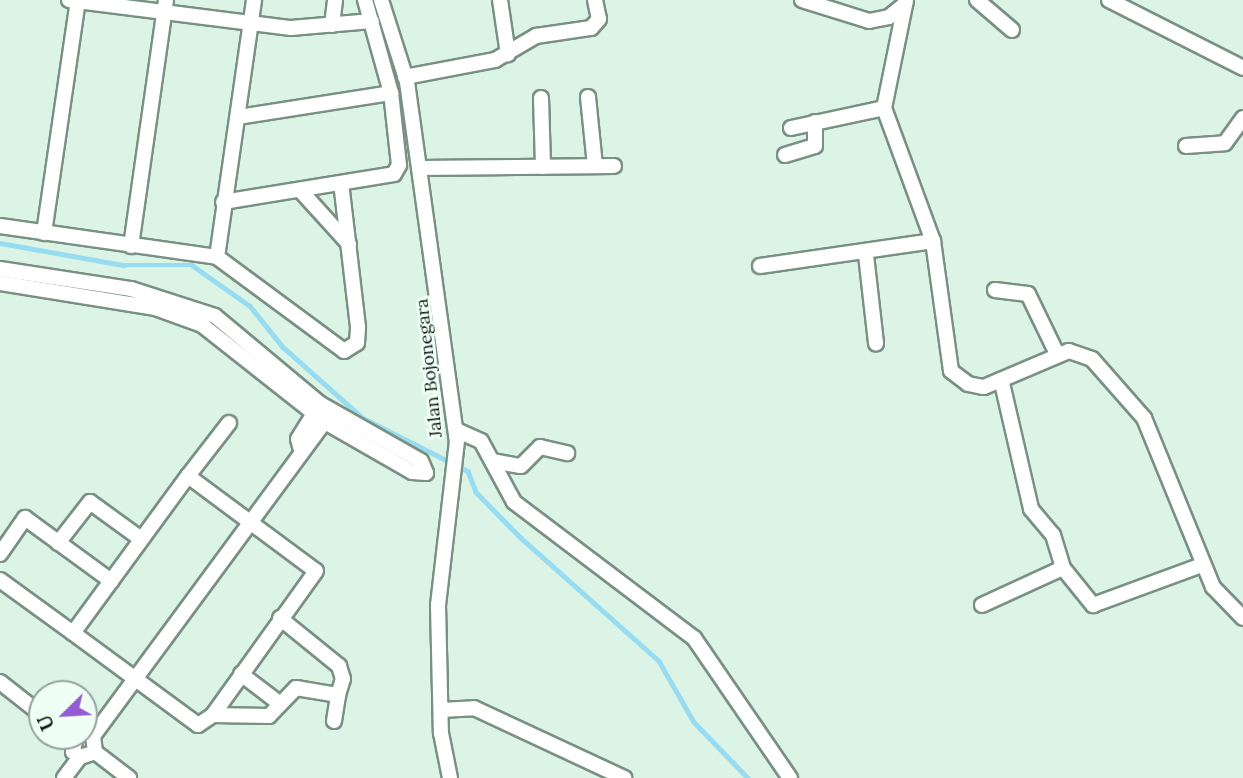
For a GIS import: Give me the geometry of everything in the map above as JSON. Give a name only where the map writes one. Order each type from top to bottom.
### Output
[{"type":"street","points":[[217,257],[254,0]]},
{"type":"street","points":[[332,25],[335,0]]},
{"type":"street","points":[[223,202],[397,172],[391,93],[365,0]]},
{"type":"street","name":"Jalan Bojonegara","points":[[381,0],[405,76],[421,168],[457,435],[438,605],[441,710],[450,778]]},
{"type":"street","points":[[500,0],[508,54]]},
{"type":"street","points":[[405,76],[508,54],[536,36],[596,25],[595,0]]},
{"type":"street","points":[[802,0],[869,21],[889,17],[905,2]]},
{"type":"street","points":[[977,0],[1012,30]]},
{"type":"street","points":[[1109,0],[1243,68]]},
{"type":"street","points":[[44,233],[73,1],[165,7],[251,24],[332,25],[372,21]]},
{"type":"street","points":[[905,2],[884,108],[933,241],[951,371],[976,386],[1002,383],[1057,354],[1080,352],[1092,359],[1144,418],[1202,565],[1213,587],[1243,618]]},
{"type":"street","points":[[131,246],[165,7]]},
{"type":"street","points":[[238,117],[391,93]]},
{"type":"street","points":[[588,97],[595,166]]},
{"type":"street","points":[[541,98],[543,167]]},
{"type":"street","points":[[791,128],[884,108]]},
{"type":"street","points":[[1186,146],[1225,143],[1243,118]]},
{"type":"street","points":[[785,155],[815,146],[815,122]]},
{"type":"street","points":[[421,168],[614,166]]},
{"type":"street","points":[[0,226],[217,257],[344,351],[357,343],[358,327],[341,183]]},
{"type":"street","points":[[300,190],[350,245]]},
{"type":"street","points":[[760,266],[866,255],[933,241]]},
{"type":"street","points":[[866,255],[876,343]]},
{"type":"street","points":[[0,269],[131,289],[237,330],[323,413],[412,472],[426,473],[421,461],[323,413]]},
{"type":"street","points":[[0,284],[187,311]]},
{"type":"street","points":[[995,290],[1028,294],[1057,354]]},
{"type":"street","points":[[1002,383],[1028,501],[1053,535],[1063,568],[1083,595],[1101,606],[1202,565]]},
{"type":"street","points":[[98,716],[134,679],[301,450],[298,439],[323,413]]},
{"type":"street","points":[[73,633],[229,423]]},
{"type":"street","points":[[457,435],[481,441],[514,502],[694,638],[790,778]]},
{"type":"street","points":[[492,461],[521,466],[540,447],[567,453]]},
{"type":"street","points":[[0,580],[190,721],[205,724],[316,571],[188,476]]},
{"type":"street","points":[[58,543],[90,502],[141,539]]},
{"type":"street","points":[[0,554],[25,518],[111,581]]},
{"type":"street","points":[[982,605],[1063,568]]},
{"type":"street","points":[[280,618],[339,666],[343,678],[334,721]]},
{"type":"street","points":[[241,674],[279,703]]},
{"type":"street","points":[[0,682],[28,704]]},
{"type":"street","points":[[213,715],[269,716],[296,688],[338,695]]},
{"type":"street","points":[[441,710],[474,708],[624,778]]},
{"type":"street","points":[[75,750],[80,757]]},
{"type":"street","points":[[64,778],[80,757],[95,752],[129,778]]},
{"type":"waterway","points":[[0,243],[124,265],[192,265],[250,306],[283,347],[363,418],[468,471],[476,492],[520,537],[659,661],[694,722],[748,778]]}]
